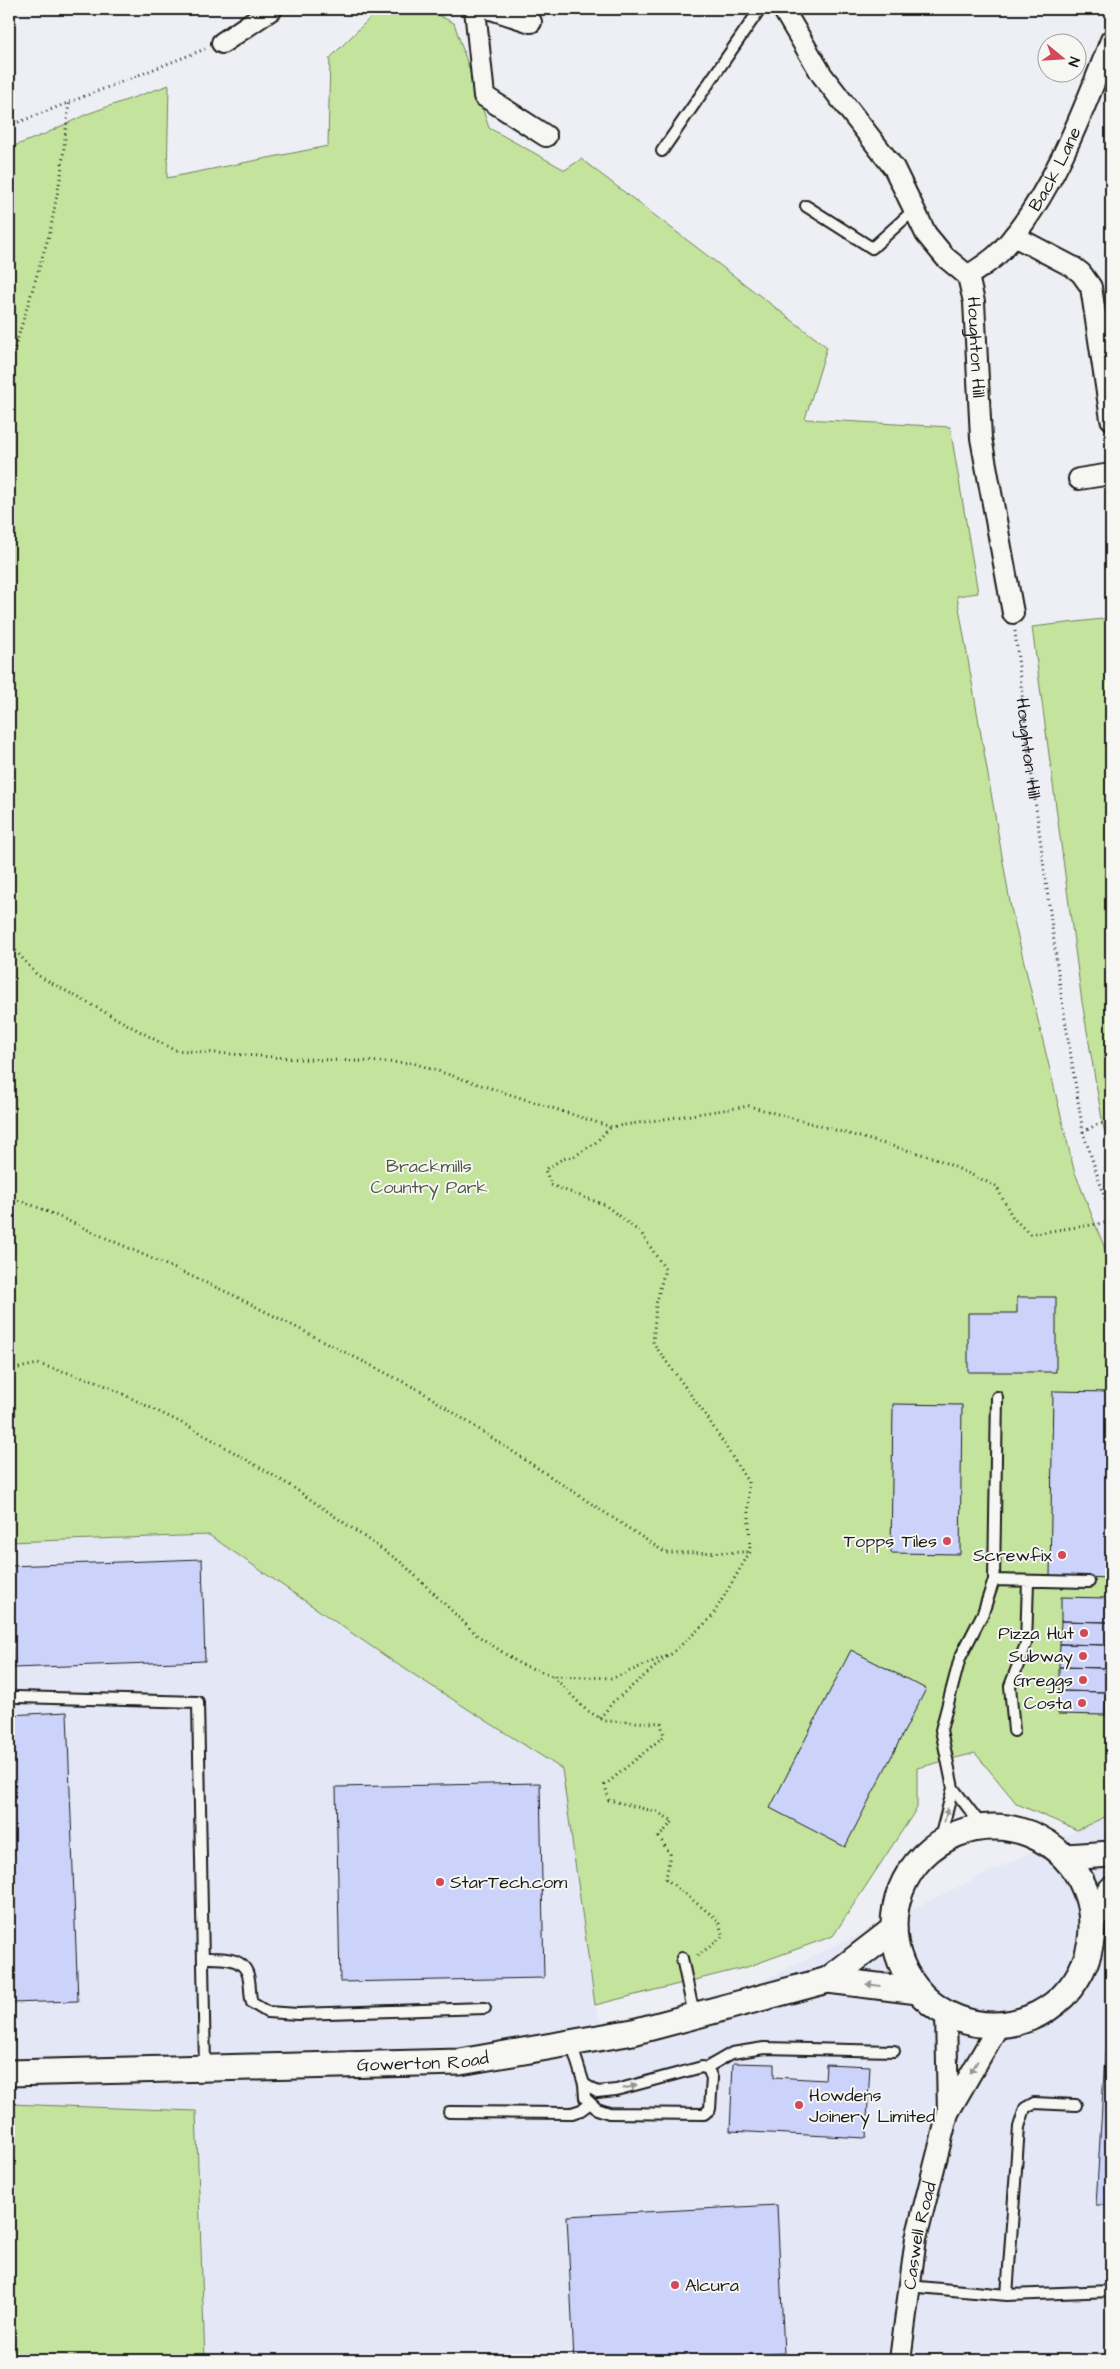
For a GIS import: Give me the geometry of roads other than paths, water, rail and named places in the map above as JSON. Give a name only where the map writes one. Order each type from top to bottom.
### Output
[{"type":"street","points":[[222,43],[272,9]]},
{"type":"street","points":[[475,9],[484,96],[546,136]]},
{"type":"street","points":[[491,9],[531,22]]},
{"type":"street","points":[[783,9],[822,75],[894,168],[926,234],[945,257],[968,276]]},
{"type":"street","name":"Back Lane","points":[[968,276],[1000,253],[1014,236],[1045,190],[1092,89],[1111,40]]},
{"type":"street","points":[[1014,236],[1073,267],[1081,273],[1091,287],[1094,295],[1111,419]]},
{"type":"street","name":"Houghton Hill","points":[[968,276],[974,302],[981,438],[1013,613]]},
{"type":"street","points":[[1080,479],[1111,474]]},
{"type":"street","points":[[982,1826],[1013,1828],[1042,1838],[1066,1857],[1085,1886],[1093,1919],[1090,1950],[1078,1979],[1057,2003],[1030,2019],[999,2026],[972,2023],[946,2014],[931,2004],[918,1991],[900,1962],[894,1929],[898,1895],[914,1865],[939,1842],[960,1832],[982,1826]]},
{"type":"street","points":[[1066,1857],[1111,1854]]},
{"type":"street","points":[[1093,1919],[1111,1890]]},
{"type":"street","name":"Gowerton Road","points":[[828,1980],[894,1929]]},
{"type":"street","name":"Gowerton Road","points":[[9,2073],[460,2062],[633,2032],[828,1980],[918,1991]]},
{"type":"street","name":"Caswell Road","points":[[900,2360],[908,2286],[916,2238],[948,2113],[946,2014]]},
{"type":"street","name":"Caswell Road","points":[[948,2113],[999,2026]]},
{"type":"lane","points":[[662,152],[760,9]]},
{"type":"lane","points":[[806,206],[872,248],[915,209]]},
{"type":"lane","points":[[982,1826],[953,1788],[941,1730],[960,1658],[984,1613],[994,1580],[997,1397]]},
{"type":"lane","points":[[994,1580],[1089,1582]]},
{"type":"lane","points":[[1014,1731],[1010,1686],[1026,1644],[1028,1581]]},
{"type":"lane","points":[[17,1697],[198,1702],[205,2069]]},
{"type":"lane","points":[[939,1842],[953,1788]]},
{"type":"lane","points":[[203,1958],[224,1958],[244,1967],[248,1973],[252,2003],[267,2012],[298,2014],[485,2008]]},
{"type":"lane","points":[[683,1961],[694,2016]]},
{"type":"lane","points":[[571,2043],[584,2084],[585,2098],[597,2109],[609,2113],[704,2114],[710,2109],[712,2096],[712,2078],[706,2068]]},
{"type":"lane","points":[[584,2084],[597,2092],[616,2090],[702,2067],[706,2068],[732,2053],[764,2048],[894,2051]]},
{"type":"lane","points":[[1007,2294],[1019,2127],[1025,2108],[1034,2103],[1076,2105]]},
{"type":"lane","points":[[448,2112],[572,2113],[590,2104]]},
{"type":"lane","points":[[908,2286],[1007,2294],[1111,2291]]},
{"type":"place","name":"Topps Tiles","points":[[947,1541]]},
{"type":"place","name":"Screwfix","points":[[1062,1555]]},
{"type":"place","name":"Pizza Hut","points":[[1084,1633]]},
{"type":"place","name":"Subway","points":[[1083,1656]]},
{"type":"place","name":"Greggs","points":[[1083,1680]]},
{"type":"place","name":"Costa","points":[[1082,1703]]},
{"type":"place","name":"StarTech.com","points":[[440,1882]]},
{"type":"place","name":"Howdens Joinery Limited","points":[[799,2105]]},
{"type":"place","name":"Alcura","points":[[675,2285]]},
{"type":"park label","name":"Brackmills Country Park","points":[[429,1176]]}]
